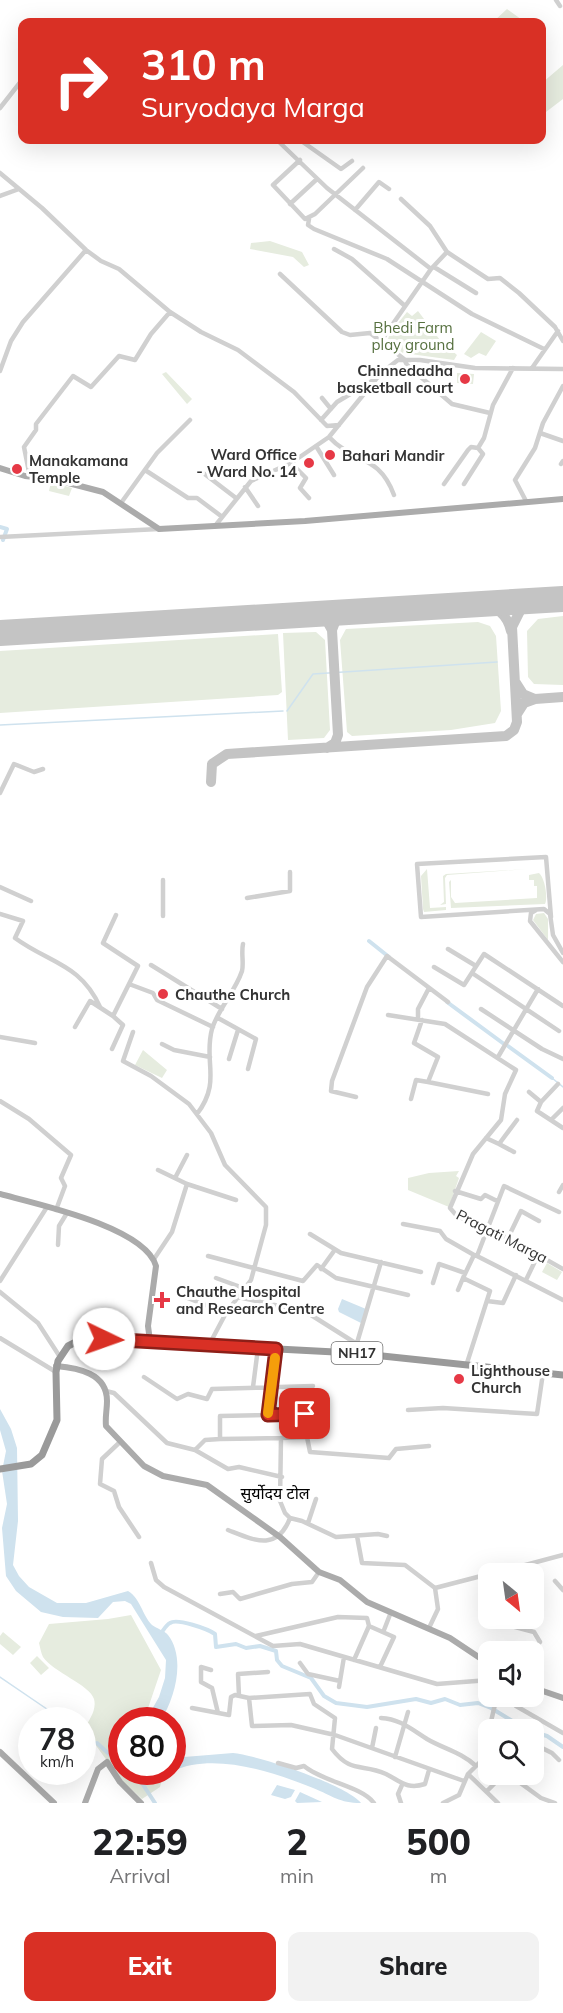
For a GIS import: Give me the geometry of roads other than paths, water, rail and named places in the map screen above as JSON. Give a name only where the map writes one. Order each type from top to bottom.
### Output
[{"type":"highway","name":"NH17","points":[[0,1468],[31,1464],[42,1455],[55,1429],[56,1369],[60,1357],[68,1346],[82,1339],[354,1353],[563,1374]]},
{"type":"main road","points":[[0,468],[30,477],[53,479],[103,492],[159,529],[443,510],[563,499]]},
{"type":"main road","points":[[0,1194],[67,1213],[138,1242],[154,1259],[156,1266],[148,1326],[150,1341]]},
{"type":"main road","points":[[56,1369],[88,1371],[106,1390],[106,1426],[144,1466],[163,1476],[207,1485],[280,1537],[319,1572],[340,1580],[366,1602],[450,1638],[478,1657]]},
{"type":"main road","points":[[544,1691],[563,1698]]},
{"type":"main road","points":[[0,1752],[54,1803]]},
{"type":"main road","points":[[85,1803],[98,1769],[107,1762],[120,1782],[141,1803]]},
{"type":"street","points":[[556,0],[560,6]]},
{"type":"street","points":[[0,108],[18,85]]},
{"type":"street","points":[[282,144],[300,160],[316,179],[336,195],[433,268],[476,293]]},
{"type":"street","points":[[306,144],[341,169],[352,161]]},
{"type":"street","points":[[300,160],[273,185],[304,219],[309,219]]},
{"type":"street","points":[[363,168],[309,219],[308,225],[387,259],[472,314],[544,349]]},
{"type":"street","points":[[0,173],[86,250],[101,261],[119,269],[170,312],[201,332],[238,350],[294,393],[327,426],[339,425]]},
{"type":"street","points":[[290,204],[316,179]]},
{"type":"street","points":[[356,210],[379,182],[388,189]]},
{"type":"street","points":[[0,196],[19,189]]},
{"type":"street","points":[[401,199],[430,226],[447,252],[488,279],[500,278],[519,292],[558,331],[563,341]]},
{"type":"street","points":[[334,249],[352,259],[405,306]]},
{"type":"street","points":[[0,370],[20,327],[86,250]]},
{"type":"street","points":[[381,341],[422,282],[447,252]]},
{"type":"street","points":[[280,274],[342,332],[350,335],[370,333],[404,359],[407,365],[452,404],[490,413]]},
{"type":"street","points":[[30,477],[24,447],[36,430],[36,424],[66,384],[73,376],[91,387],[119,356],[135,360],[154,329],[170,312]]},
{"type":"street","points":[[532,368],[558,331]]},
{"type":"street","points":[[215,526],[245,487],[258,477],[291,463],[330,436],[374,380],[391,364],[404,359],[476,368],[563,369]]},
{"type":"street","points":[[478,448],[484,438],[490,413],[513,368]]},
{"type":"street","points":[[321,420],[331,408],[351,392],[374,380]]},
{"type":"street","points":[[526,501],[516,480],[535,448],[563,386]]},
{"type":"street","points":[[322,398],[331,408]]},
{"type":"street","points":[[121,503],[157,453],[190,420]]},
{"type":"street","points":[[540,433],[563,441]]},
{"type":"street","points":[[330,436],[338,446],[374,464],[388,479],[394,495]]},
{"type":"street","points":[[316,446],[334,475]]},
{"type":"street","points":[[444,484],[468,450],[471,447],[478,448],[483,454],[464,484]]},
{"type":"street","points":[[291,463],[306,478],[300,488],[309,498]]},
{"type":"street","points":[[145,470],[188,498],[197,498],[221,516]]},
{"type":"street","points":[[202,472],[236,498]]},
{"type":"street","points":[[245,487],[258,506]]},
{"type":"street","points":[[3,537],[159,529]]},
{"type":"street","points":[[0,793],[14,764],[34,772],[43,769]]},
{"type":"street","points":[[549,909],[421,917],[417,864],[546,857],[553,936],[563,952]]},
{"type":"street","points":[[247,898],[290,891],[290,872]]},
{"type":"street","points":[[163,879],[163,916]]},
{"type":"street","points":[[0,887],[32,901]]},
{"type":"street","points":[[532,923],[531,913],[540,909],[548,912],[550,917]]},
{"type":"street","points":[[513,911],[523,914],[532,923],[563,962]]},
{"type":"street","points":[[0,914],[23,921],[15,938],[68,967],[89,985],[100,1007]]},
{"type":"street","points":[[113,1016],[138,966],[103,943],[116,915]]},
{"type":"street","points":[[197,1114],[208,1096],[212,1080],[210,1057],[213,1027],[243,967],[243,944]]},
{"type":"street","points":[[448,949],[476,966]]},
{"type":"street","points":[[434,968],[463,985],[484,954],[563,1006]]},
{"type":"street","points":[[356,1097],[331,1091],[332,1081],[364,993],[387,956],[448,1002]]},
{"type":"street","points":[[151,965],[222,1009]]},
{"type":"street","points":[[472,974],[559,1031]]},
{"type":"street","points":[[129,984],[153,993],[157,1000],[213,1027]]},
{"type":"street","points":[[428,1082],[438,1057],[414,1043],[420,1019],[418,1009],[429,988]]},
{"type":"street","points":[[498,1057],[538,989]]},
{"type":"street","points":[[75,1027],[90,1000],[123,1025],[112,1049]]},
{"type":"street","points":[[481,1010],[542,1049],[563,1059]]},
{"type":"street","name":"Pragati Marga","points":[[388,1015],[445,1024],[516,1070],[505,1094],[501,1120],[473,1154],[455,1191],[450,1208],[452,1213],[539,1253],[563,1269]]},
{"type":"street","points":[[218,1018],[256,1039],[248,1069]]},
{"type":"street","points":[[229,1059],[238,1030]]},
{"type":"street","points":[[133,1032],[123,1061],[162,1083],[197,1114],[211,1133],[225,1165],[266,1207],[266,1225],[255,1269],[246,1289],[226,1313],[209,1344]]},
{"type":"street","points":[[0,1037],[35,1043]]},
{"type":"street","points":[[162,1044],[174,1050],[210,1057]]},
{"type":"street","points":[[411,1099],[416,1080],[488,1094]]},
{"type":"street","points":[[558,1084],[537,1111],[563,1128]]},
{"type":"street","points":[[529,1092],[542,1102]]},
{"type":"street","points":[[0,1101],[29,1119],[71,1155],[61,1178],[65,1186],[56,1210]]},
{"type":"street","points":[[551,1120],[563,1108]]},
{"type":"street","points":[[499,1144],[518,1120]]},
{"type":"street","points":[[486,1138],[514,1152]]},
{"type":"street","points":[[175,1178],[188,1155]]},
{"type":"street","points":[[158,1170],[187,1184],[236,1200]]},
{"type":"street","points":[[154,1259],[172,1232],[187,1184]]},
{"type":"street","points":[[559,1192],[563,1185]]},
{"type":"street","points":[[458,1290],[476,1256],[504,1186],[559,1212]]},
{"type":"street","points":[[455,1191],[481,1199],[485,1195],[497,1200]]},
{"type":"street","points":[[0,1281],[47,1207]]},
{"type":"street","points":[[508,1238],[521,1211],[539,1221]]},
{"type":"street","points":[[58,1245],[58,1226],[67,1213]]},
{"type":"street","points":[[403,1224],[440,1231],[446,1239],[476,1256],[563,1300]]},
{"type":"street","points":[[310,1234],[334,1251],[421,1272]]},
{"type":"street","points":[[321,1269],[334,1251]]},
{"type":"street","points":[[526,1280],[539,1253]]},
{"type":"street","points":[[208,1256],[303,1281],[315,1265],[336,1278],[408,1294]]},
{"type":"street","points":[[354,1353],[381,1262]]},
{"type":"street","points":[[433,1283],[439,1264],[490,1291],[466,1363]]},
{"type":"street","points":[[486,1301],[503,1303],[516,1275]]},
{"type":"street","points":[[216,1278],[246,1289]]},
{"type":"street","points":[[0,1292],[38,1323],[60,1357]]},
{"type":"street","points":[[185,1297],[226,1313]]},
{"type":"street","points":[[238,1297],[302,1312],[357,1344]]},
{"type":"street","points":[[0,1338],[56,1369]]},
{"type":"street","points":[[252,1387],[258,1348]]},
{"type":"street","points":[[268,1415],[276,1349]]},
{"type":"street","points":[[408,1410],[443,1408],[537,1414],[543,1372]]},
{"type":"street","points":[[144,1377],[177,1399],[188,1394],[203,1400],[207,1399],[212,1389],[312,1386]]},
{"type":"street","points":[[106,1390],[114,1393],[167,1443],[195,1450],[228,1468],[239,1467],[282,1477]]},
{"type":"street","points":[[220,1439],[220,1416],[307,1415],[310,1452],[389,1458],[396,1449],[429,1446]]},
{"type":"street","points":[[195,1450],[205,1440],[307,1437]]},
{"type":"street","points":[[280,1438],[282,1477],[280,1500],[285,1513],[290,1518],[308,1523],[336,1537],[387,1536]]},
{"type":"street","points":[[120,1442],[102,1459],[100,1484],[114,1491],[119,1507],[139,1537]]},
{"type":"street","points":[[308,1523],[316,1499]]},
{"type":"street","points":[[228,1530],[249,1538],[267,1541],[280,1537],[290,1518]]},
{"type":"street","points":[[357,1536],[362,1563],[405,1565],[435,1588],[438,1609],[429,1628]]},
{"type":"street","points":[[533,1563],[563,1555]]},
{"type":"street","points":[[151,1563],[156,1581],[164,1587],[278,1647],[300,1644],[437,1684],[478,1681]]},
{"type":"street","points":[[220,1594],[233,1592],[240,1599],[257,1596],[292,1584],[312,1582],[319,1572]]},
{"type":"street","points":[[435,1588],[478,1577]]},
{"type":"street","points":[[555,1581],[563,1590]]},
{"type":"street","points":[[384,1630],[391,1612]]},
{"type":"street","points":[[256,1636],[338,1617],[367,1618],[369,1626],[354,1660]]},
{"type":"street","points":[[369,1626],[384,1630],[394,1637],[380,1667]]},
{"type":"street","points":[[523,1629],[534,1632],[539,1641]]},
{"type":"street","points":[[339,1687],[344,1657]]},
{"type":"street","points":[[300,1663],[308,1674],[340,1681]]},
{"type":"street","points":[[211,1670],[201,1667],[201,1682],[214,1688],[218,1713]]},
{"type":"street","points":[[239,1696],[238,1674],[268,1672]]},
{"type":"street","points":[[192,1708],[231,1714],[231,1697],[311,1695],[314,1704],[335,1718],[332,1749],[348,1765],[383,1773],[402,1785],[423,1785],[429,1770]]},
{"type":"street","points":[[249,1698],[252,1726],[291,1725],[335,1735],[464,1781]]},
{"type":"street","points":[[518,1707],[563,1733]]},
{"type":"street","points":[[395,1757],[408,1712]]},
{"type":"street","points":[[381,1718],[405,1724],[430,1740],[465,1755],[476,1766]]},
{"type":"street","points":[[372,1748],[376,1728]]},
{"type":"street","points":[[544,1749],[559,1760]]},
{"type":"street","points":[[278,1763],[296,1768],[304,1766],[324,1778],[364,1794],[374,1803]]},
{"type":"street","points":[[443,1803],[459,1795],[468,1774],[478,1763]]},
{"type":"street","points":[[468,1774],[487,1791],[495,1802]]},
{"type":"street","points":[[401,1803],[398,1796],[402,1785]]},
{"type":"street","points":[[487,1791],[494,1785]]},
{"type":"street","points":[[522,1785],[541,1798],[555,1803]]},
{"type":"street","points":[[534,1803],[541,1798]]},
{"type":"water","points":[[342,1299],[366,1309],[361,1323],[339,1312]]},
{"type":"water","points":[[0,1409],[11,1429],[17,1448],[18,1521],[13,1565],[19,1576],[29,1587],[57,1603],[86,1603],[128,1591],[132,1594],[152,1625],[165,1632],[173,1644],[177,1666],[174,1690],[168,1707],[153,1707],[165,1678],[166,1660],[131,1604],[125,1601],[113,1602],[98,1618],[63,1617],[41,1612],[16,1591],[6,1576],[2,1528],[7,1504],[2,1471],[6,1451],[0,1430]]},
{"type":"water","points":[[233,1753],[261,1759],[321,1780],[361,1803],[341,1800],[280,1776],[243,1766],[207,1763],[186,1767],[186,1757]]},
{"type":"water","points":[[277,1785],[295,1790],[291,1797],[285,1799],[271,1795]]},
{"type":"water","points":[[300,1792],[322,1802],[297,1803],[295,1801]]},
{"type":"waterway","points":[[0,527],[7,529],[3,540]]},
{"type":"waterway","points":[[287,711],[313,674],[497,662]]},
{"type":"waterway","points":[[0,725],[283,711]]},
{"type":"waterway","points":[[369,941],[389,957]]},
{"type":"waterway","points":[[447,1002],[504,1044]]},
{"type":"waterway","points":[[508,1046],[552,1078]]},
{"type":"waterway","points":[[552,1078],[563,1087]]},
{"type":"waterway","points":[[161,1633],[170,1623],[179,1622],[200,1627],[215,1634],[216,1647],[236,1644],[246,1648],[260,1646],[276,1651],[277,1660],[282,1666],[311,1678],[324,1696],[336,1703],[367,1707],[416,1699],[431,1703],[445,1699],[460,1705],[478,1703],[509,1719]]},
{"type":"waterway","points":[[0,1677],[44,1707]]},
{"type":"waterway","points":[[544,1735],[563,1747]]},
{"type":"waterway","points":[[97,1743],[108,1753]]},
{"type":"waterway","points":[[143,1785],[155,1803]]},
{"type":"place","name":"Chinnedadha basketball court","points":[[465,379]]},
{"type":"place","name":"Bahari Mandir","points":[[330,455]]},
{"type":"place","name":"Ward Office - Ward No. 14","points":[[309,463]]},
{"type":"place","name":"Manakamana Temple","points":[[17,469]]},
{"type":"place","name":"Chauthe Church","points":[[163,994]]},
{"type":"place","name":"Chauthe Hospital and Research Centre","points":[[162,1300]]},
{"type":"place","name":"Lighthouse Church","points":[[459,1379]]},
{"type":"district","name":"सुर्योदय टोल","points":[[275,1493]]},
{"type":"park label","name":"Bhedi Farm play ground","points":[[413,336]]}]
